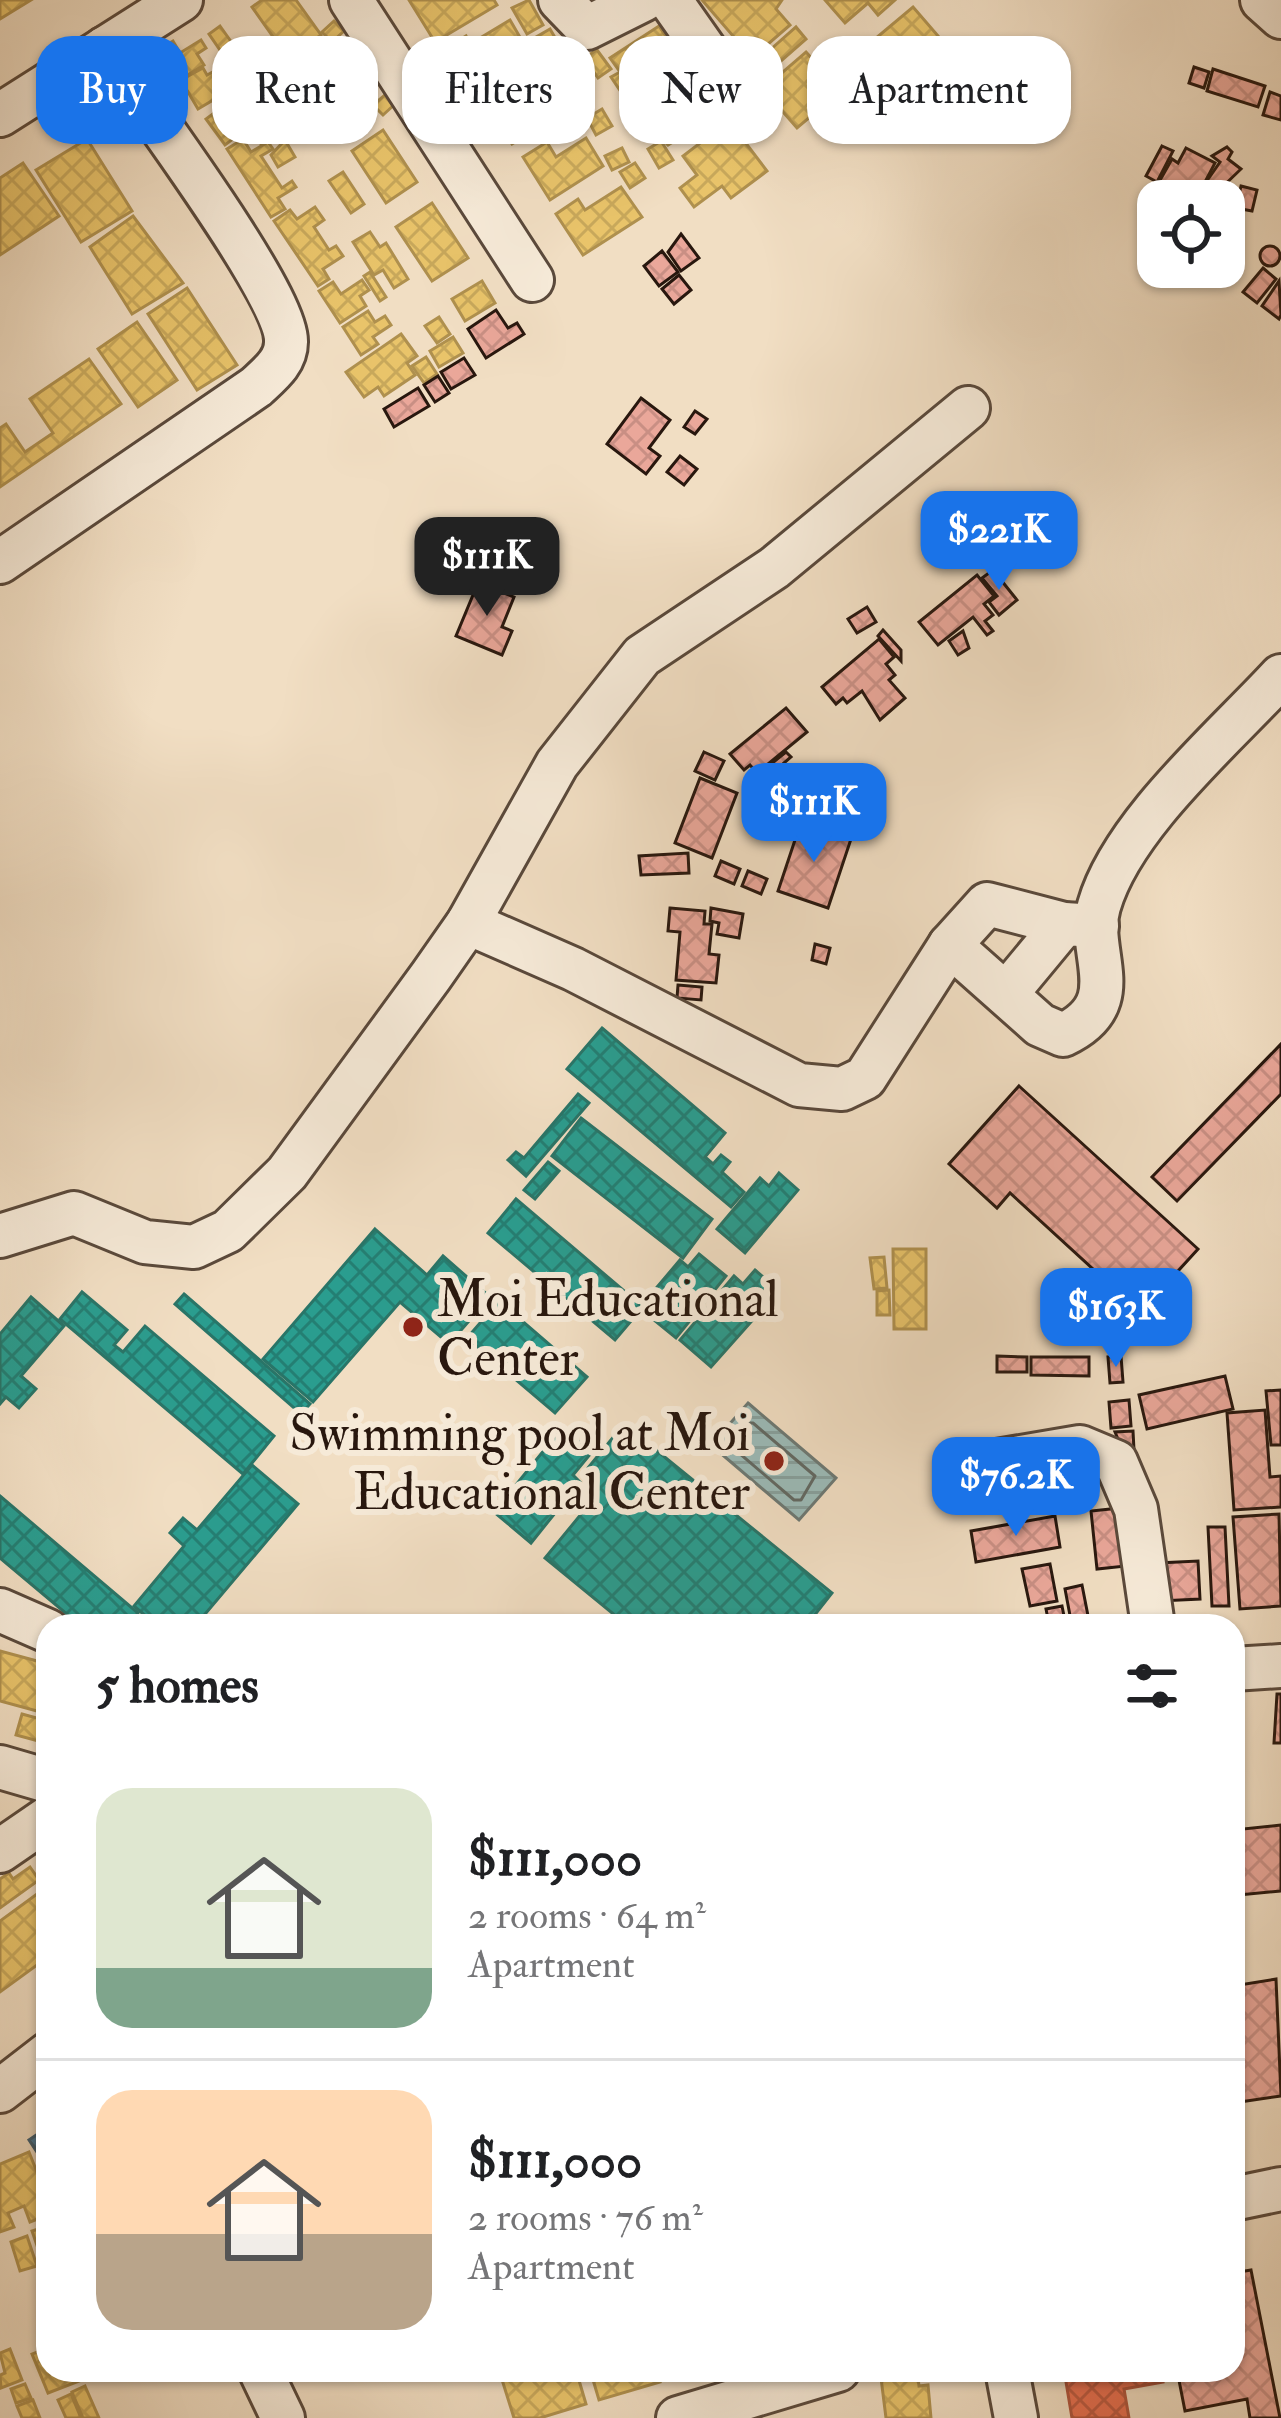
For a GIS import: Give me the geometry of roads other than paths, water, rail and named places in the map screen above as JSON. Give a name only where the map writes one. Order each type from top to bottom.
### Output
[{"type":"street","points":[[124,36],[181,0]]},
{"type":"street","points":[[351,0],[532,280]]},
{"type":"street","points":[[560,0],[587,28],[643,0]]},
{"type":"street","points":[[670,0],[696,36]]},
{"type":"street","points":[[1262,0],[1281,17]]},
{"type":"street","points":[[0,116],[36,93]]},
{"type":"street","points":[[0,562],[256,387],[282,359],[287,344],[258,276],[169,144]]},
{"type":"street","points":[[0,1236],[74,1214],[146,1242],[194,1247],[228,1232],[287,1173],[468,923],[557,764],[642,656],[774,568],[968,408]]},
{"type":"street","points":[[1006,994],[1081,925],[1132,843],[1281,676]]},
{"type":"street","points":[[468,923],[573,969],[799,1085],[827,1089],[842,1089],[865,1078],[950,945],[987,904],[1081,925],[1105,974],[1082,1026],[1063,1035],[1040,1024],[950,945]]},
{"type":"street","points":[[991,1462],[1080,1447],[1116,1462],[1136,1509],[1151,1614]]},
{"type":"street","points":[[0,1610],[36,1626]]},
{"type":"street","points":[[1245,1668],[1281,1666]]},
{"type":"street","points":[[0,1767],[36,1778]]},
{"type":"street","points":[[0,1851],[36,1826]]},
{"type":"street","points":[[0,2091],[36,2063]]},
{"type":"street","points":[[1245,2196],[1281,2189]]},
{"type":"street","points":[[266,2382],[283,2418]]},
{"type":"street","points":[[678,2418],[798,2382]]},
{"type":"street","points":[[1009,2382],[1016,2418]]},
{"type":"water","name":"Swimming pool at Moi Educational Center","points":[[748,1403],[836,1478],[799,1520],[711,1445]]},
{"type":"place","name":"Moi Educational Center","points":[[413,1327]]},
{"type":"place","name":"Swimming pool at Moi Educational Center","points":[[774,1461]]}]
